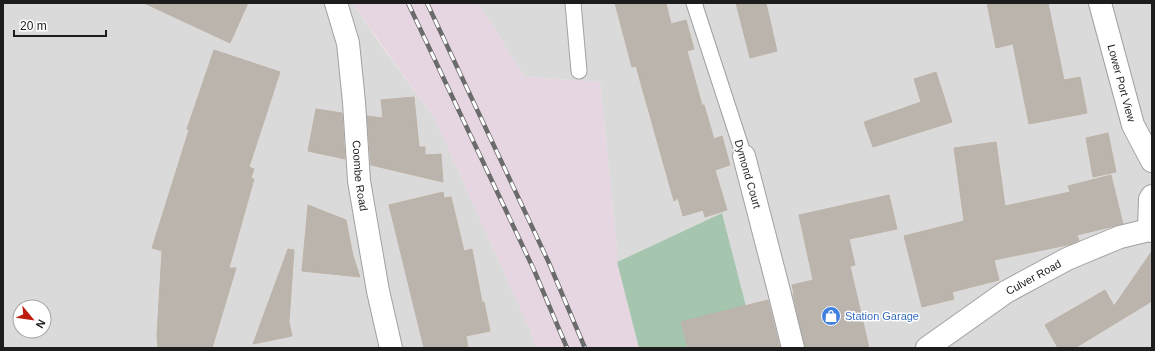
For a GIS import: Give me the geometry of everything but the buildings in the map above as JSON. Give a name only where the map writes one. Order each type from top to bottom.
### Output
[{"type":"street","name":"Coombe Road","points":[[336,3],[348,43],[354,102],[359,181],[378,291],[391,348]]},
{"type":"street","name":"Lower Port View","points":[[1100,3],[1133,125],[1152,161]]},
{"type":"street","name":"Dymond Court","points":[[744,156],[780,291],[793,348]]},
{"type":"street","points":[[1150,231],[1150,199],[1152,196]]},
{"type":"street","name":"Culver Road","points":[[927,348],[1006,292],[1067,259],[1120,237],[1150,231]]},
{"type":"lane","points":[[573,3],[579,71]]},
{"type":"lane","name":"Dymond Court","points":[[694,3],[744,156]]},
{"type":"shaded area","points":[[3,3],[355,3],[354,5],[380,44],[435,119],[530,330],[536,348],[3,348]]},
{"type":"shaded area","points":[[355,3],[478,3],[525,77],[600,82],[617,248],[617,262],[639,348],[536,348],[530,330],[435,119],[354,5]]},
{"type":"shaded area","points":[[478,3],[1152,3],[1152,348],[764,348],[746,306],[722,213],[617,262],[617,248],[600,82],[525,77]]},
{"type":"green space","points":[[722,213],[746,306],[681,322],[688,348],[639,348],[617,262]]},
{"type":"railway","points":[[408,3],[534,270],[567,348]]},
{"type":"railway","points":[[427,3],[549,263],[585,348]]},
{"type":"place","name":"Station Garage","points":[[831,316]]}]
